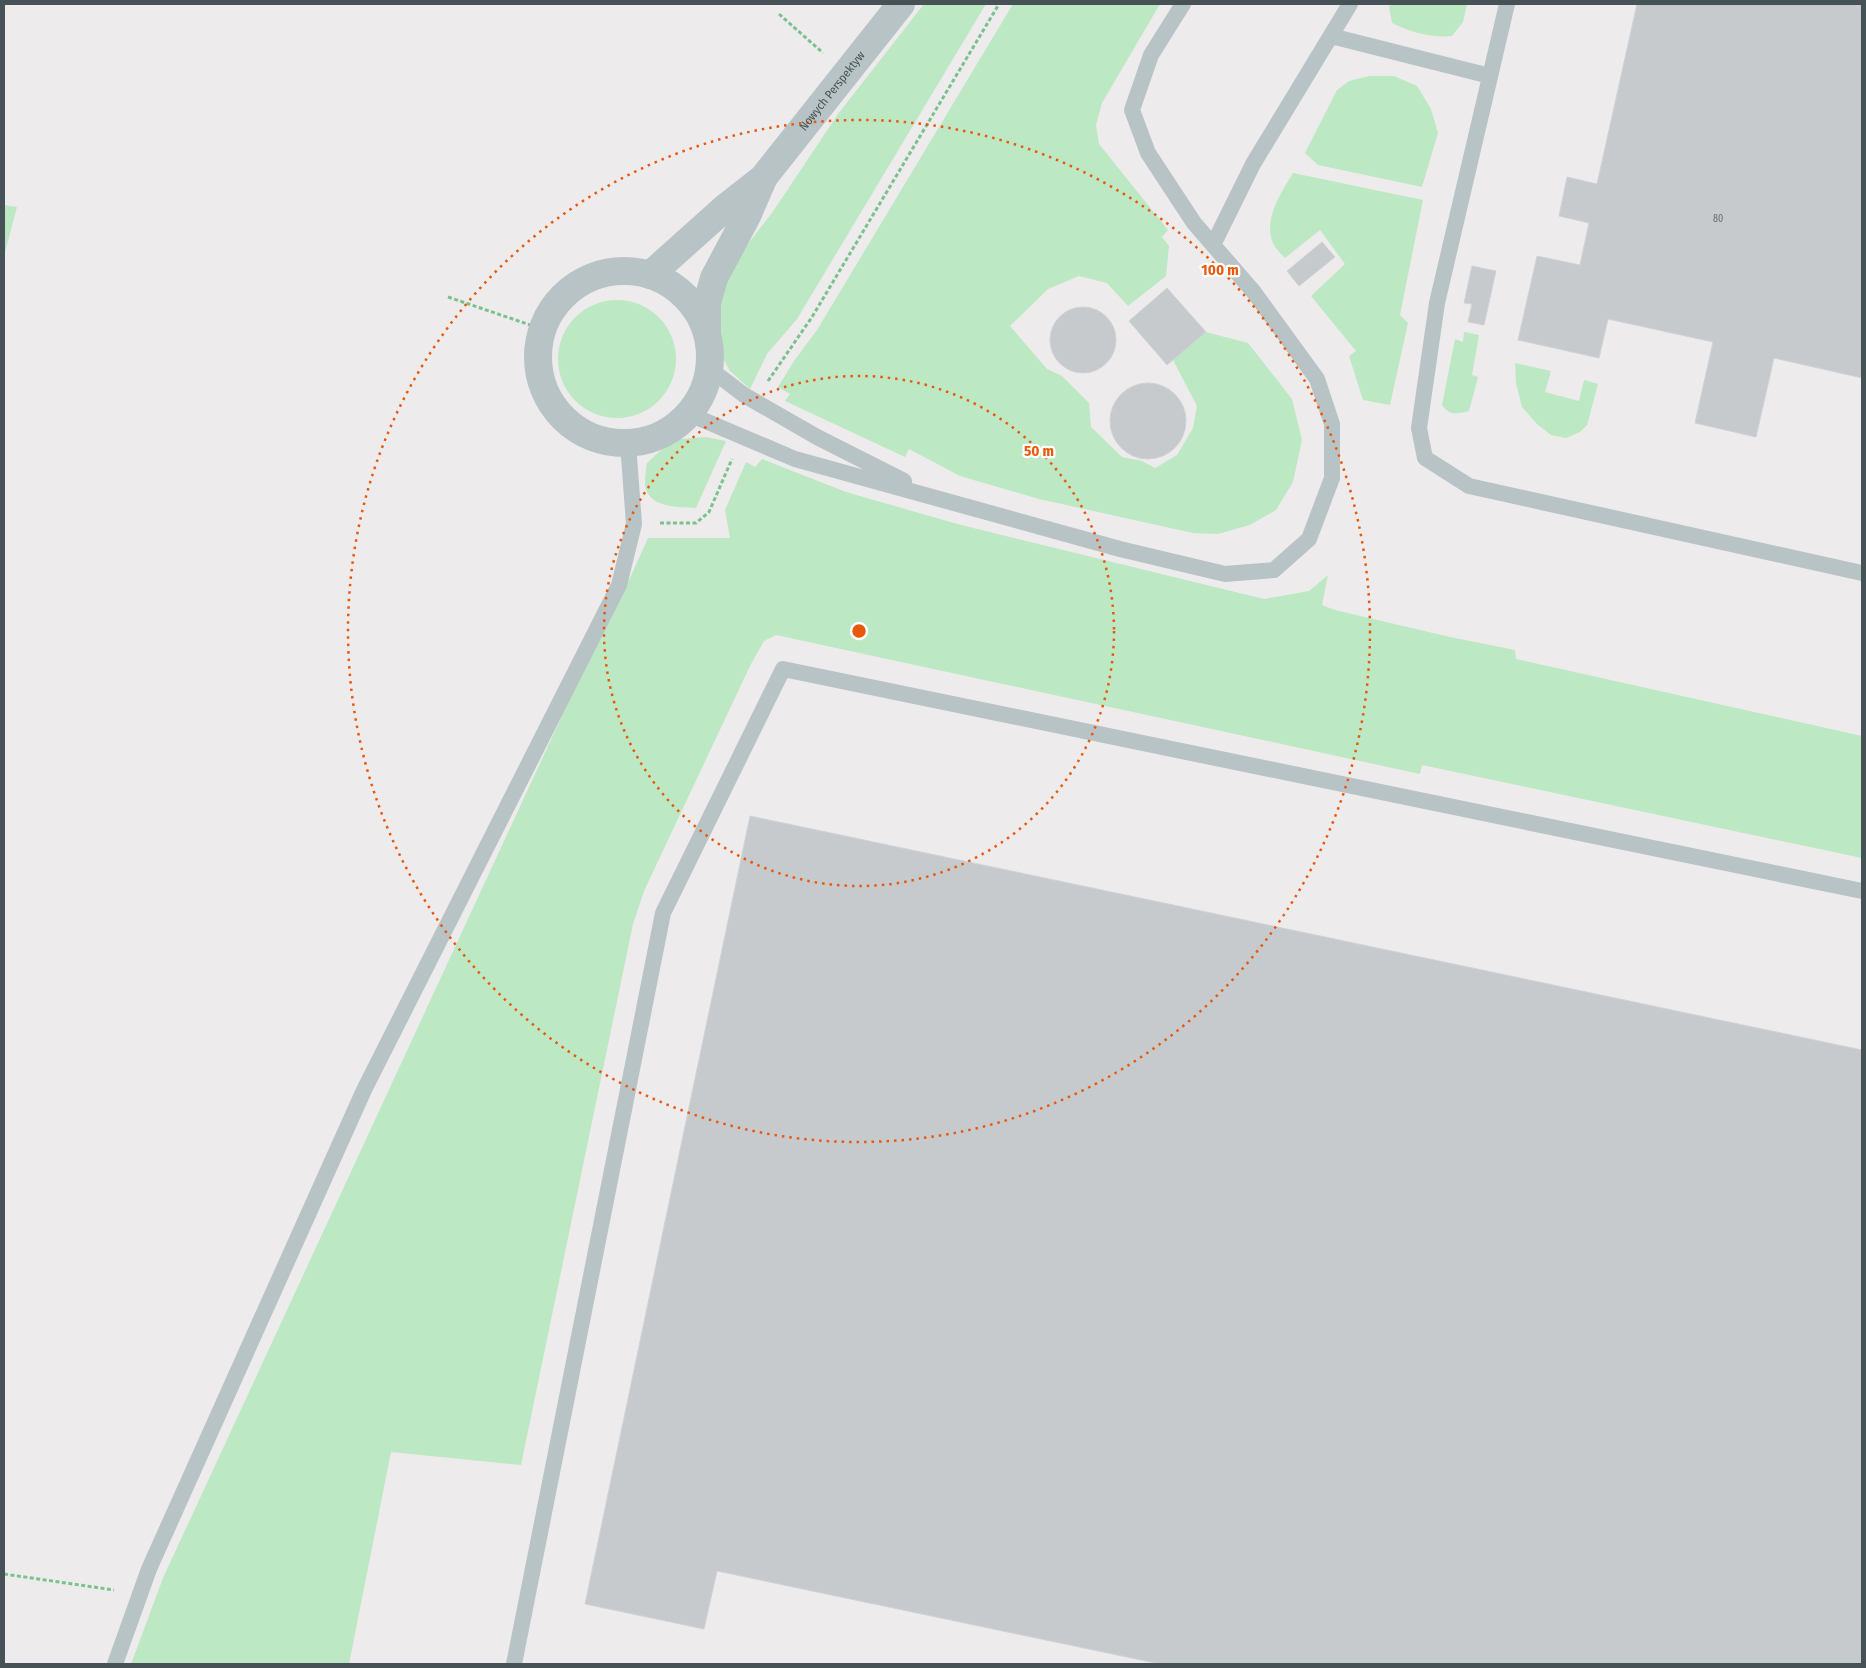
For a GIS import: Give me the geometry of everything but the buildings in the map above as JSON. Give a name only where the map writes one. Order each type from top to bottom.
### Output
[{"type":"street","name":"Nowych Perspektyw","points":[[650,275],[726,207],[763,178],[900,4]]},
{"type":"street","name":"Nowych Perspektyw","points":[[707,334],[707,303],[714,278],[747,216],[763,178]]},
{"type":"street","points":[[624,271],[650,275],[675,288],[695,309],[707,334],[710,369],[702,393],[689,414],[671,429],[650,439],[628,443],[604,441],[582,432],[563,417],[548,398],[540,376],[538,352],[542,329],[555,305],[574,287],[598,275],[624,271]]},
{"type":"lane","points":[[689,414],[795,459],[1120,549],[1225,574],[1274,570],[1309,539],[1332,478],[1332,424],[1317,379],[1253,291],[1194,223],[1148,153],[1132,110],[1151,55],[1182,4]]},
{"type":"lane","points":[[1214,245],[1253,164],[1350,4]]},
{"type":"lane","points":[[1507,4],[1437,303],[1419,428],[1425,458],[1469,486],[1862,574]]},
{"type":"lane","points":[[1331,36],[1490,76]]},
{"type":"lane","points":[[710,369],[744,395],[817,437],[932,496]]},
{"type":"lane","points":[[115,1664],[149,1569],[364,1090],[619,585],[634,524],[628,443]]},
{"type":"lane","points":[[514,1664],[663,913],[783,670],[1862,891]]},
{"type":"path","points":[[757,402],[771,375],[812,317],[999,4]]},
{"type":"path","points":[[778,14],[846,73]]},
{"type":"path","points":[[448,297],[542,329]]},
{"type":"path","points":[[634,524],[696,523],[709,512],[741,437]]},
{"type":"path","points":[[4,1574],[140,1594]]},
{"type":"green space","points":[[924,4],[986,4],[797,319],[767,354],[750,389],[730,371],[718,349],[714,317],[717,298],[738,257],[774,210],[838,114]]},
{"type":"green space","points":[[1013,4],[1160,4],[1102,103],[1096,125],[1099,144],[1168,230],[1162,237],[1169,246],[1166,276],[1128,306],[1107,283],[1079,276],[1048,289],[1010,326],[1047,369],[1062,376],[1089,403],[1091,427],[1122,457],[1142,461],[1155,468],[1177,455],[1193,428],[1197,406],[1173,360],[1206,332],[1248,343],[1292,399],[1302,440],[1293,482],[1276,510],[1250,525],[1218,534],[1193,533],[1039,499],[960,476],[909,449],[905,457],[785,401],[790,394],[778,387],[817,330]]},
{"type":"green space","points":[[1391,4],[1467,4],[1463,22],[1452,36],[1437,36],[1421,34],[1392,23],[1389,7]]},
{"type":"green space","points":[[1369,76],[1394,76],[1417,86],[1431,109],[1438,133],[1422,187],[1318,165],[1305,153],[1337,90],[1349,81]]},
{"type":"green space","points":[[1293,173],[1423,200],[1400,315],[1408,323],[1390,405],[1363,400],[1349,356],[1356,351],[1311,296],[1345,264],[1320,230],[1285,258],[1273,243],[1270,234],[1272,216],[1275,206]]},
{"type":"green space","points":[[4,205],[17,207],[4,256]]},
{"type":"green space","points":[[617,300],[628,301],[650,310],[666,326],[675,348],[675,370],[666,392],[650,408],[628,417],[617,418],[606,417],[584,408],[568,392],[559,370],[558,359],[559,348],[568,326],[584,310],[606,301]]},
{"type":"green space","points":[[1464,332],[1479,335],[1472,375],[1478,377],[1469,411],[1451,413],[1442,405],[1455,339],[1463,342]]},
{"type":"green space","points":[[1515,363],[1551,371],[1545,392],[1579,401],[1584,380],[1598,384],[1587,425],[1580,432],[1566,438],[1551,435],[1537,424],[1522,407],[1516,383]]},
{"type":"green space","points":[[706,437],[726,441],[696,508],[672,506],[657,502],[647,491],[645,475],[647,463],[660,451],[680,439]]},
{"type":"green space","points":[[762,459],[846,492],[961,525],[1264,599],[1309,591],[1328,575],[1322,605],[1335,610],[1515,650],[1516,659],[1862,736],[1862,858],[1422,765],[1420,774],[776,635],[764,641],[750,666],[644,891],[633,924],[521,1465],[391,1452],[349,1664],[131,1664],[163,1578],[610,612],[630,578],[648,538],[730,538],[725,510],[746,462],[755,467]]}]
